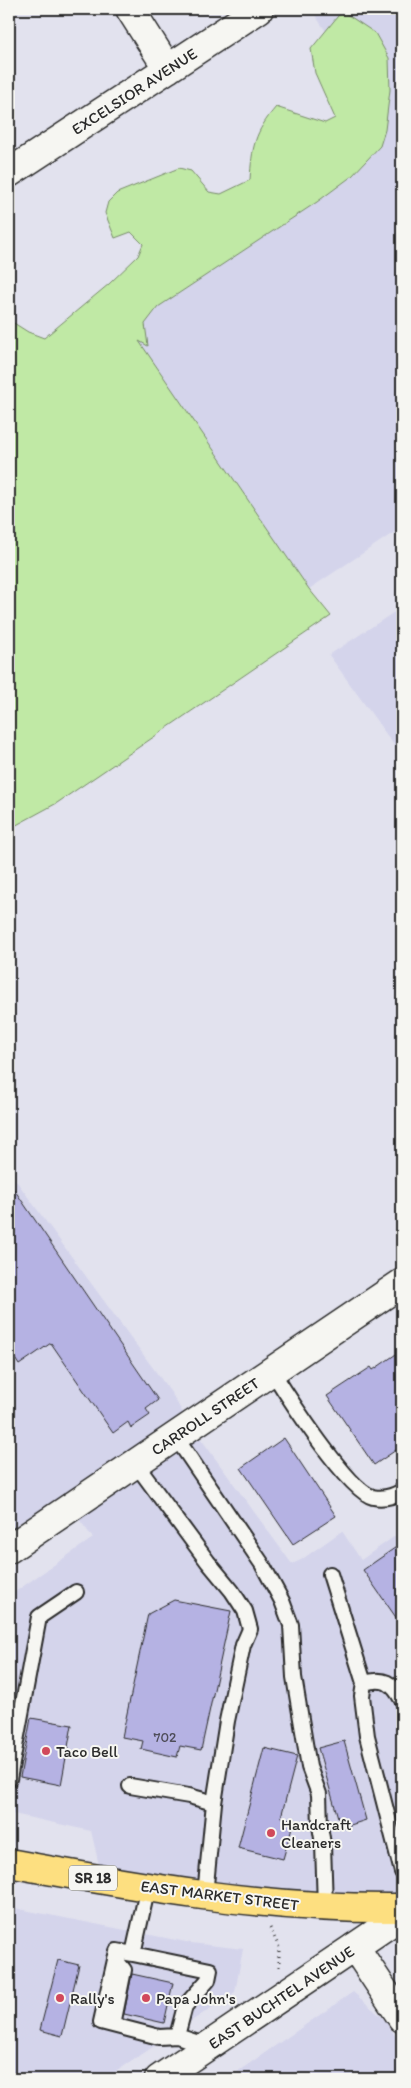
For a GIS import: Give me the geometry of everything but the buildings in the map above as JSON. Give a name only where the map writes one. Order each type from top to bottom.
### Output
[{"type":"main road","name":"EAST MARKET STREET","points":[[9,1863],[245,1900],[325,1908],[402,1908]]},
{"type":"street","points":[[130,9],[168,69]]},
{"type":"street","name":"EXCELSIOR AVENUE","points":[[9,174],[260,9]]},
{"type":"street","name":"CARROLL STREET","points":[[9,1549],[402,1283]]},
{"type":"street","name":"EAST BUCHTEL AVENUE","points":[[159,2079],[402,1915]]},
{"type":"street","points":[[355,1948],[402,2018]]},
{"type":"lane","points":[[272,1371],[312,1430],[353,1483],[372,1497],[394,1496],[402,1491]]},
{"type":"lane","points":[[175,1436],[262,1564],[282,1601],[291,1625],[294,1677],[309,1767],[319,1794],[325,1908]]},
{"type":"lane","points":[[135,1463],[208,1562],[232,1591],[245,1611],[250,1630],[243,1645],[227,1722],[214,1803],[205,1895]]},
{"type":"lane","points":[[330,1574],[364,1683],[362,1696],[367,1736],[402,1872]]},
{"type":"lane","points":[[9,1779],[39,1617],[76,1592]]},
{"type":"lane","points":[[364,1683],[376,1679],[388,1682],[397,1690],[402,1700]]},
{"type":"lane","points":[[130,1786],[189,1796],[214,1803]]},
{"type":"lane","points":[[133,1954],[148,1886]]},
{"type":"lane","points":[[177,2036],[185,2006],[208,1980],[210,1970],[117,1951],[101,2022],[159,2037],[177,2036],[208,2046]]},
{"type":"path","points":[[245,1900],[266,1920],[279,1947],[279,1970],[269,2006]]},
{"type":"shaded area","points":[[311,9],[402,9],[402,527],[309,589],[120,319],[367,93]]},
{"type":"shaded area","points":[[402,607],[402,756],[329,655]]},
{"type":"shaded area","points":[[9,1171],[172,1394],[184,1415],[9,1530]]},
{"type":"shaded area","points":[[193,1428],[292,1564],[301,1560],[342,1531],[361,1560],[402,1531],[402,1902],[100,1869],[91,1831],[9,1813],[9,1596],[93,1538],[72,1510]]},
{"type":"shaded area","points":[[9,1907],[191,1943],[243,1949],[235,1992],[105,2079],[9,2079]]},
{"type":"shaded area","points":[[353,1992],[384,2019],[402,2046],[402,2079],[227,2079]]},
{"type":"green space","points":[[342,11],[375,33],[389,58],[390,90],[385,130],[380,146],[352,176],[317,202],[158,307],[145,324],[148,346],[139,341],[309,589],[331,616],[57,803],[9,829],[9,320],[28,332],[44,338],[109,284],[138,256],[143,244],[131,232],[115,238],[105,213],[108,202],[117,193],[179,168],[191,171],[209,192],[221,194],[250,180],[255,141],[263,125],[276,107],[325,123],[335,118],[315,73],[311,49]]},
{"type":"place","name":"Taco Bell","points":[[46,1751]]},
{"type":"place","name":"Handcraft Cleaners","points":[[271,1833]]},
{"type":"place","name":"Rally's","points":[[60,1998]]},
{"type":"place","name":"Papa John's","points":[[146,1998]]}]
